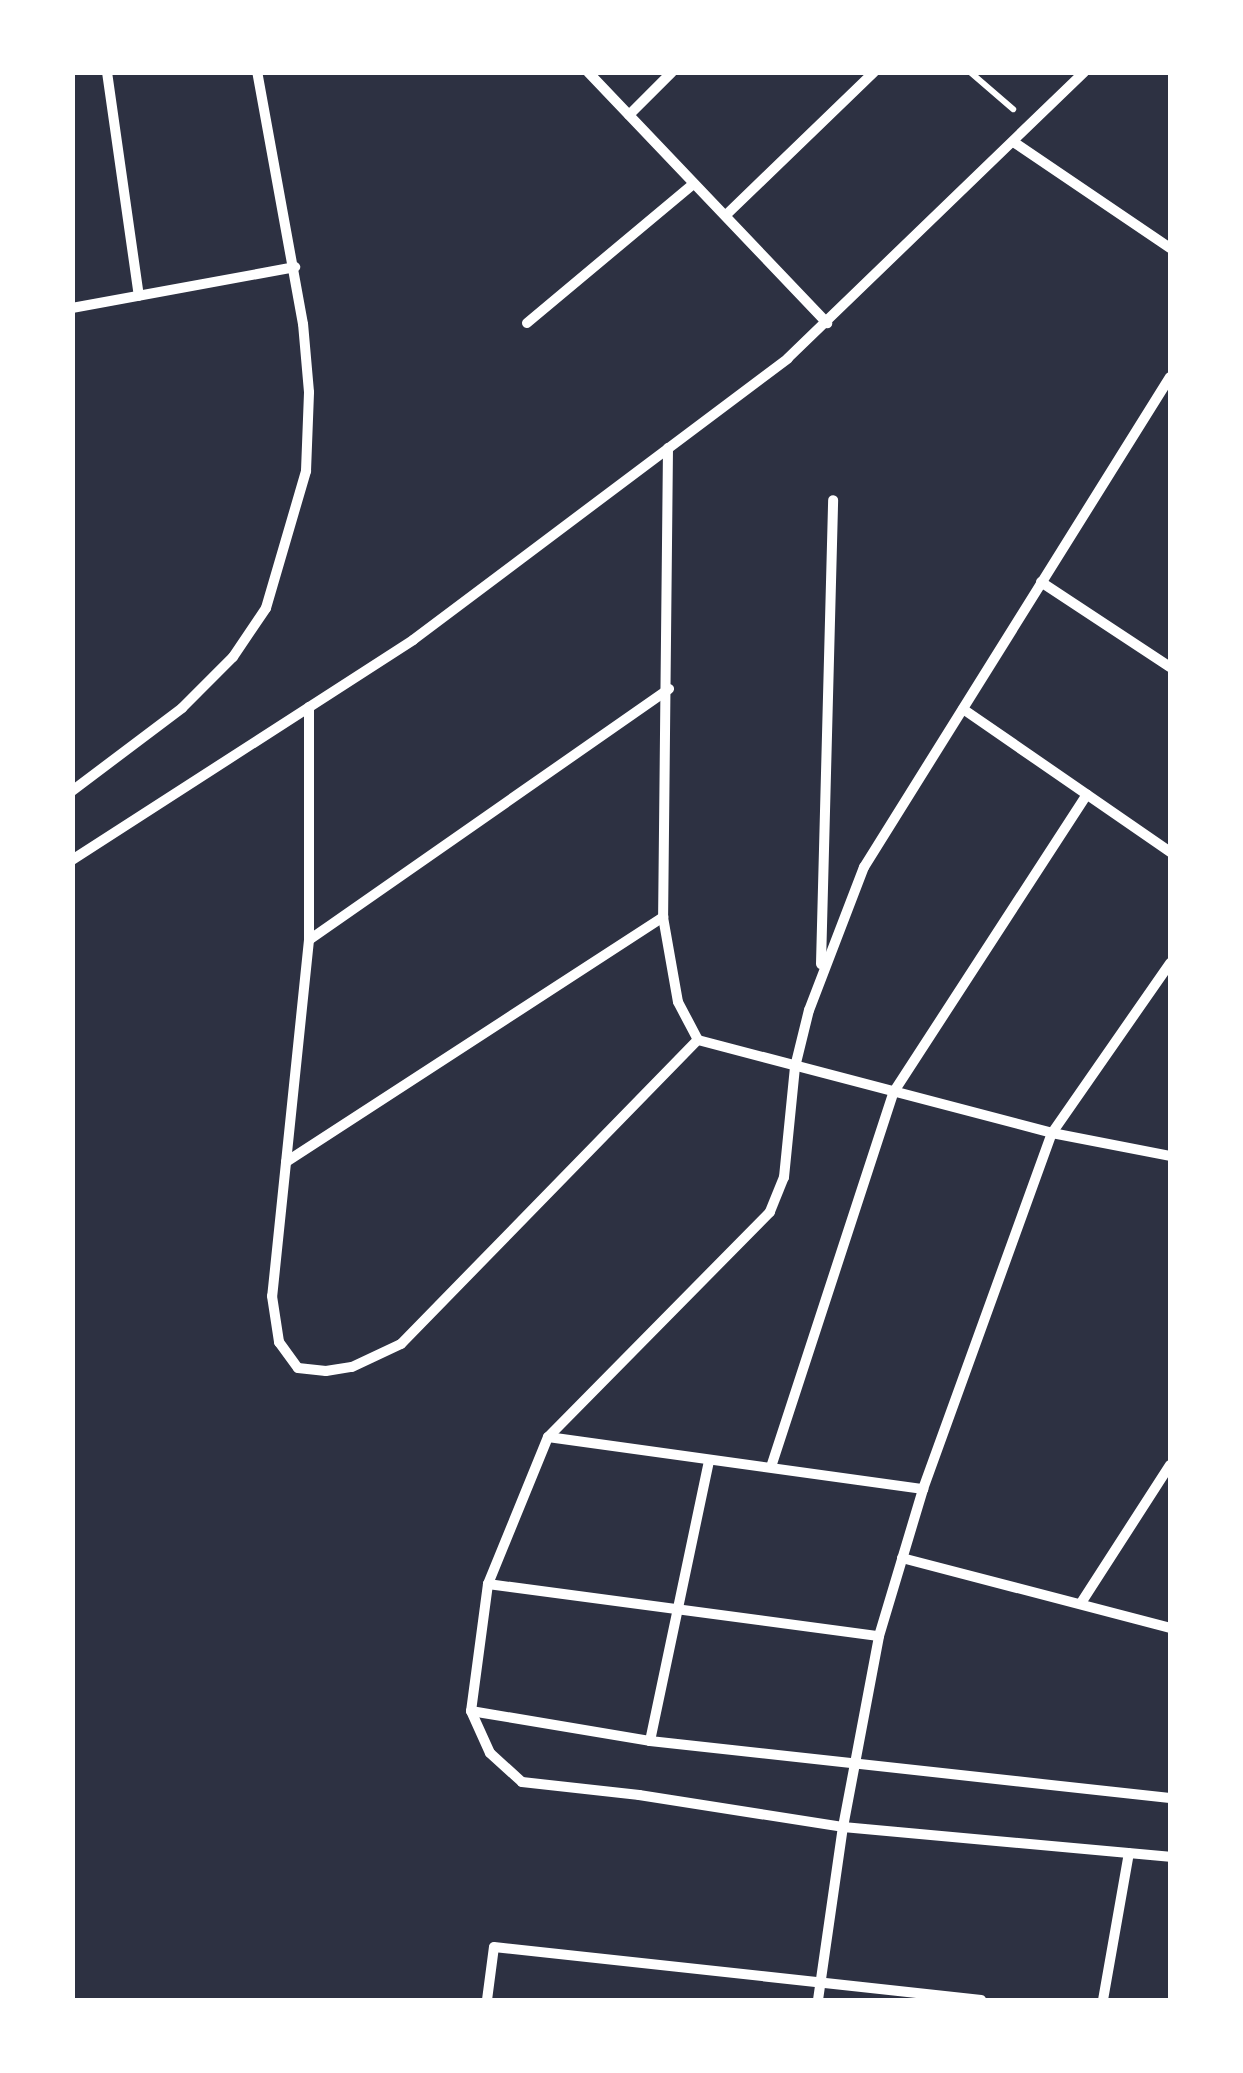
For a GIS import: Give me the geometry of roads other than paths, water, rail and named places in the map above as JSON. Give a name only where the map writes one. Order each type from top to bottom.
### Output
[{"type":"street","points":[[107,72],[139,296]]},
{"type":"street","points":[[72,792],[182,708],[233,658],[266,608],[306,470],[308,392],[295,267],[257,72]]},
{"type":"street","points":[[588,72],[827,323]]},
{"type":"street","points":[[630,114],[672,72]]},
{"type":"street","points":[[726,215],[874,72]]},
{"type":"street","points":[[72,860],[414,640],[668,448],[827,323],[1084,72]]},
{"type":"street","points":[[1015,143],[1170,248]]},
{"type":"street","points":[[528,323],[693,184]]},
{"type":"street","points":[[72,308],[295,267]]},
{"type":"street","points":[[1170,377],[864,867],[821,976],[795,1066],[784,1177],[770,1212],[548,1437],[488,1584],[471,1711],[490,1753],[522,1782],[639,1794],[843,1827],[1170,1857]]},
{"type":"street","points":[[668,448],[669,689],[663,917],[678,1002],[698,1040],[892,1094],[1170,1156]]},
{"type":"street","points":[[821,976],[832,500]]},
{"type":"street","points":[[1041,582],[1170,668]]},
{"type":"street","points":[[309,940],[669,689]]},
{"type":"street","points":[[309,707],[309,940],[272,1296],[279,1342],[298,1368],[326,1371],[352,1367],[400,1344],[698,1040]]},
{"type":"street","points":[[962,709],[1170,852]]},
{"type":"street","points":[[771,1468],[892,1094],[1087,794]]},
{"type":"street","points":[[286,1162],[663,917]]},
{"type":"street","points":[[818,2000],[843,1827],[879,1636],[923,1489],[1052,1132],[1170,963]]},
{"type":"street","points":[[548,1437],[923,1489]]},
{"type":"street","points":[[650,1741],[709,1461]]},
{"type":"street","points":[[1080,1603],[1170,1465]]},
{"type":"street","points":[[902,1558],[1170,1628]]},
{"type":"street","points":[[488,1584],[879,1636]]},
{"type":"street","points":[[471,1711],[650,1741],[1170,1798]]},
{"type":"street","points":[[1103,2000],[1129,1853]]},
{"type":"street","points":[[487,2000],[494,1947],[981,2000]]}]
